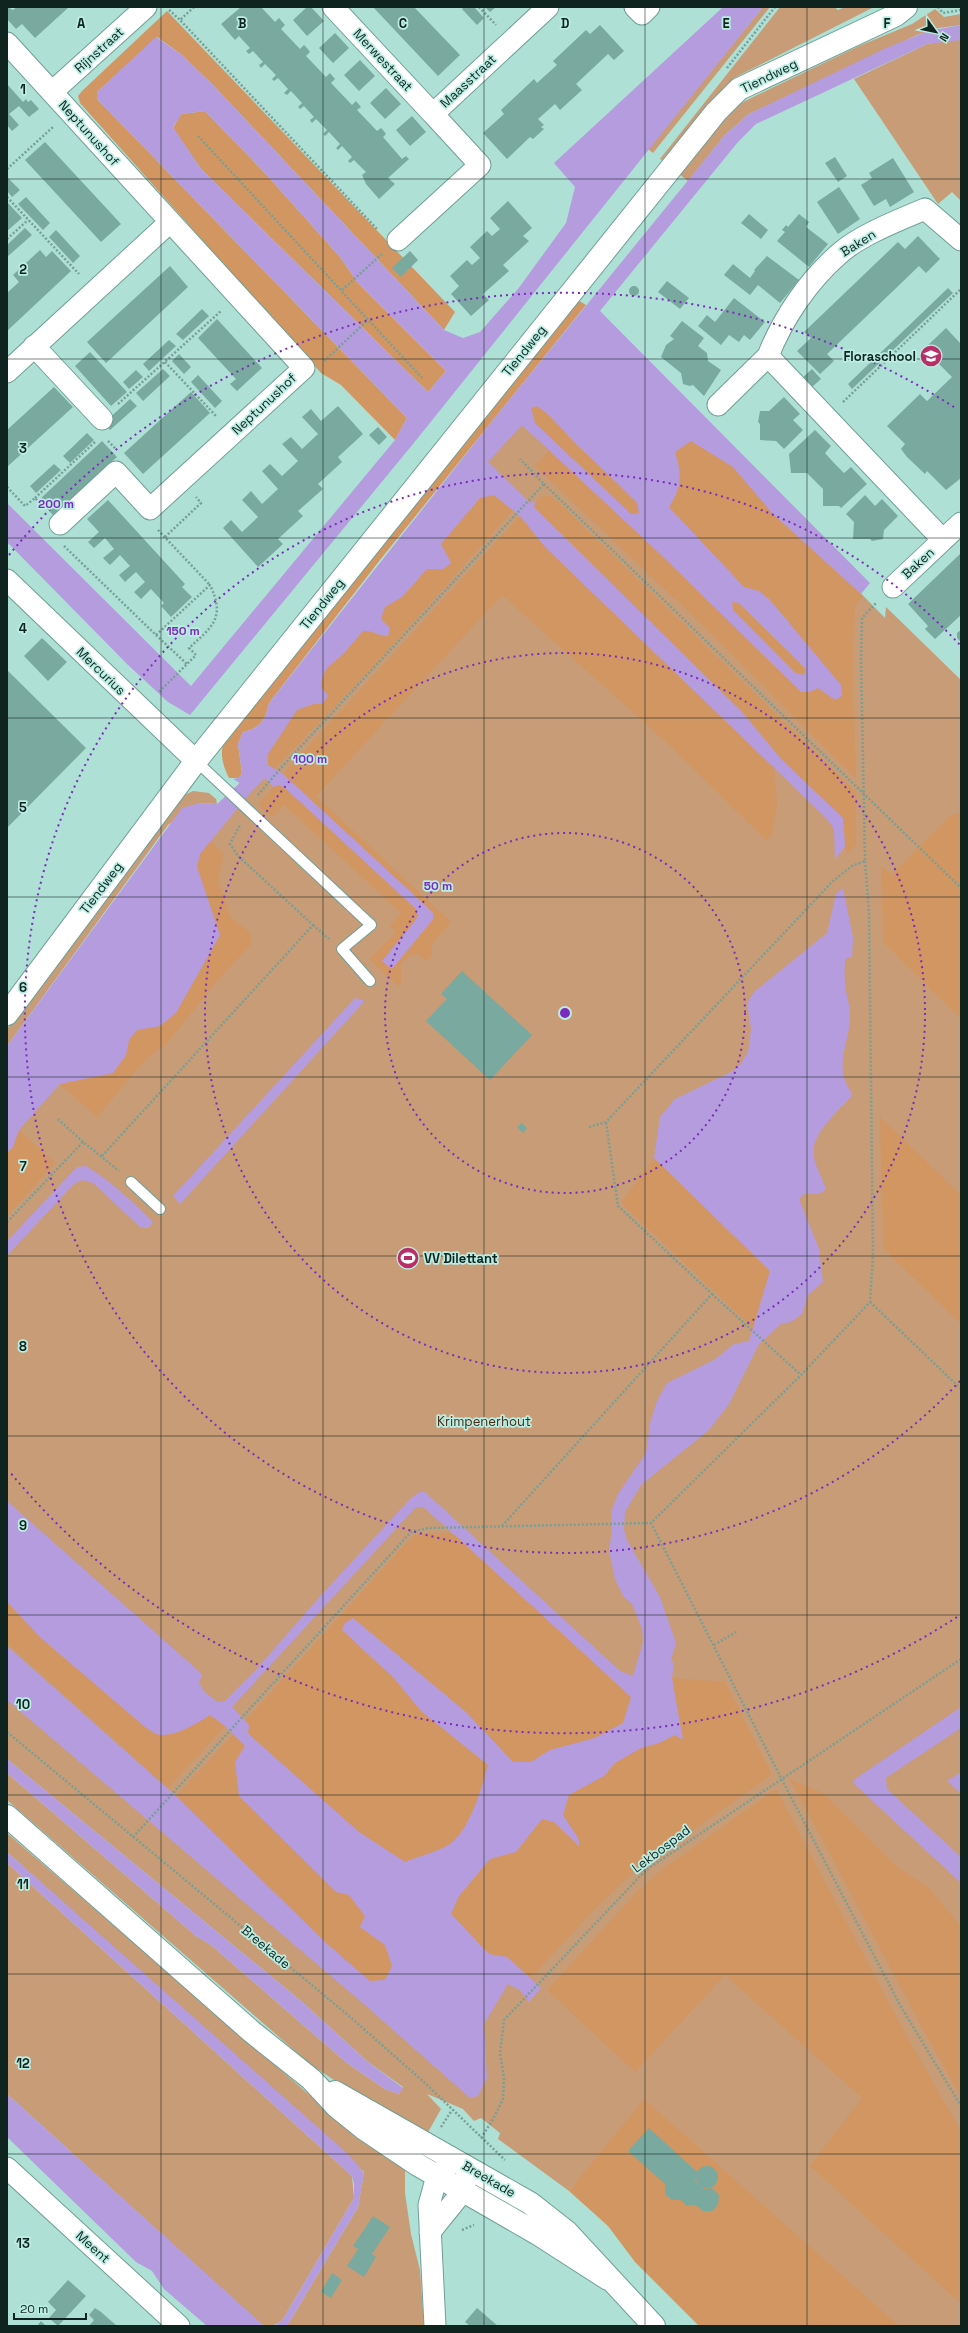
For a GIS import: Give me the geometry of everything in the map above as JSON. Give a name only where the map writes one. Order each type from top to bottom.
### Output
[{"type":"street","name":"Rijnstraat","points":[[52,92],[146,7]]},
{"type":"street","name":"Merwestraat","points":[[333,7],[433,114]]},
{"type":"street","name":"Maasstraat","points":[[388,243],[480,165],[433,114],[548,7]]},
{"type":"street","points":[[635,7],[642,14],[649,7]]},
{"type":"street","name":"Tiendweg","points":[[7,1014],[196,762],[716,112],[739,89],[896,14],[906,7]]},
{"type":"street","name":"Neptunushof","points":[[7,43],[304,368],[150,509]]},
{"type":"street","name":"Baken","points":[[718,405],[768,356],[776,336],[802,295],[839,254],[869,236],[925,208],[961,240]]},
{"type":"street","points":[[7,372],[170,222]]},
{"type":"street","points":[[34,346],[103,427]]},
{"type":"street","name":"Baken","points":[[768,356],[828,417],[943,540]]},
{"type":"street","points":[[60,524],[116,472],[150,509]]},
{"type":"street","name":"Baken","points":[[893,587],[961,523]]},
{"type":"street","name":"Mercurius","points":[[7,580],[196,762]]},
{"type":"street","name":"Breekade","points":[[7,1816],[252,2032],[311,2079],[337,2107],[363,2128],[437,2176],[538,2234],[608,2279]]},
{"type":"street","name":"Breekade","points":[[311,2079],[530,2203],[567,2232],[608,2279],[654,2326]]},
{"type":"street","points":[[430,2232],[463,2191],[461,2164],[437,2176],[429,2204],[430,2232],[435,2326]]},
{"type":"street","name":"Meent","points":[[7,2168],[179,2326]]},
{"type":"lane","points":[[196,762],[222,788],[371,925],[342,949],[370,981]]},
{"type":"lane","points":[[131,1182],[160,1209]]},
{"type":"path","points":[[166,7],[180,20],[388,243],[342,290]]},
{"type":"path","points":[[180,20],[194,7]]},
{"type":"path","points":[[938,7],[943,13],[961,10]]},
{"type":"path","points":[[7,169],[70,112]]},
{"type":"path","points":[[198,136],[342,290],[423,380]]},
{"type":"path","points":[[7,198],[95,291]]},
{"type":"path","points":[[7,240],[28,220]]},
{"type":"path","points":[[828,417],[961,289]]},
{"type":"path","points":[[7,487],[25,506],[35,498],[165,362],[238,295]]},
{"type":"path","points":[[336,351],[368,320]]},
{"type":"path","points":[[165,362],[232,433]]},
{"type":"path","points":[[103,427],[124,457],[116,472]]},
{"type":"path","points":[[520,459],[961,888]]},
{"type":"path","points":[[102,1156],[313,925],[238,856],[230,844],[245,809],[280,769],[544,484]]},
{"type":"path","points":[[35,498],[60,524],[51,533],[188,665]]},
{"type":"path","points":[[150,509],[151,523],[210,586],[215,596],[218,616],[213,626],[189,648],[196,655],[188,665],[156,695]]},
{"type":"path","points":[[156,635],[210,586]]},
{"type":"path","points":[[133,1837],[175,1789],[411,1532],[428,1528],[651,1523],[801,1375],[870,1302],[873,1247],[870,920],[865,861],[863,791],[862,618],[875,605]]},
{"type":"path","points":[[589,1127],[606,1122],[832,882],[852,866],[865,861]]},
{"type":"path","points":[[58,1119],[131,1182]]},
{"type":"path","points":[[606,1122],[618,1206],[748,1328],[801,1375]]},
{"type":"path","points":[[7,1222],[83,1142]]},
{"type":"path","points":[[502,1526],[712,1294]]},
{"type":"path","points":[[870,1302],[961,1389]]},
{"type":"path","points":[[651,1523],[781,1778],[900,2005],[961,2106]]},
{"type":"path","points":[[714,1645],[736,1632]]},
{"type":"path","name":"Lekbospad","points":[[481,2138],[503,2100],[504,2078],[500,2053],[504,2020],[521,1999],[646,1870],[781,1778],[961,1659]]},
{"type":"path","name":"Breekade","points":[[7,1732],[355,2021],[425,2083],[507,2162]]},
{"type":"green space","points":[[763,7],[770,7],[653,153],[648,149]]},
{"type":"green space","points":[[780,7],[834,7],[838,10],[845,7],[874,7],[734,78],[713,99],[662,160],[660,159]]},
{"type":"green space","points":[[935,9],[944,17],[961,14],[961,25],[939,28],[917,35],[749,114],[725,135],[688,181],[679,174],[730,111],[745,101],[859,46],[912,24]]},
{"type":"green space","points":[[950,40],[961,40],[961,201],[952,192],[938,204],[854,79],[927,44]]},
{"type":"green space","name":"Krimpenerhout","points":[[588,315],[885,618],[886,607],[961,680],[961,2326],[706,2326],[573,2186],[569,2191],[498,2139],[500,2133],[481,2118],[474,2121],[463,2109],[427,2094],[441,2109],[427,2134],[352,2092],[310,2064],[7,1800],[7,1773],[196,1936],[211,1945],[347,2063],[385,2089],[399,2094],[403,2087],[368,2062],[301,2001],[7,1759],[7,1095]]},
{"type":"green space","points":[[193,791],[209,793],[216,799],[217,804],[199,803],[168,825],[7,1046],[7,1029],[180,797]]},
{"type":"green space","points":[[7,1833],[306,2092],[405,2170],[405,2193],[411,2234],[420,2270],[424,2326],[287,2326],[358,2207],[364,2172],[7,1852]]},
{"type":"green space","points":[[7,1863],[352,2176],[354,2198],[282,2321],[271,2326],[265,2326],[260,2323],[7,2094]]},
{"type":"shaded area","points":[[723,7],[763,7],[413,444],[190,715],[168,702],[127,664],[7,542],[7,503],[191,686],[395,440],[407,418],[97,99],[97,92],[156,37],[182,55],[212,84],[444,330],[463,338],[480,332],[518,289],[566,223],[575,187],[554,163]],"holes":[[[205,111],[264,172],[340,257],[358,283],[446,371],[428,392],[201,169],[173,127],[182,114]]]},
{"type":"shaded area","points":[[167,11],[455,312],[444,330],[212,84],[182,55],[157,37],[97,92],[97,99],[407,418],[395,440],[341,385],[321,373],[80,103],[78,96],[82,91]]},
{"type":"shaded area","points":[[961,25],[961,40],[927,44],[756,124],[738,142],[600,311],[870,583],[861,594],[772,513],[733,467],[691,441],[675,452],[679,467],[680,481],[669,507],[744,587],[759,591],[769,599],[841,685],[842,696],[835,700],[818,688],[810,692],[801,692],[659,553],[522,425],[488,462],[530,503],[536,501],[534,507],[742,712],[780,758],[843,818],[845,847],[835,859],[834,829],[826,818],[545,547],[520,516],[494,495],[480,498],[441,544],[451,563],[443,569],[427,569],[402,597],[385,607],[381,619],[390,628],[388,636],[363,631],[345,652],[326,669],[321,687],[328,696],[322,704],[314,704],[297,710],[268,754],[268,765],[283,774],[427,907],[433,913],[433,919],[392,969],[382,961],[415,921],[418,915],[416,909],[285,788],[279,785],[273,787],[265,778],[251,792],[200,854],[197,867],[220,935],[176,1013],[160,1026],[137,1030],[129,1040],[126,1055],[113,1073],[60,1084],[19,1130],[13,1147],[7,1153],[7,1046],[182,808],[199,803],[217,804],[240,783],[233,779],[239,778],[242,773],[238,744],[243,732],[258,726],[264,719],[269,703],[497,415],[725,135],[749,114],[884,49],[928,31]],"holes":[[[537,406],[550,416],[575,443],[637,503],[639,513],[631,514],[535,423],[531,408]],[[732,602],[739,603],[806,669],[804,675],[795,673],[733,610]]]},
{"type":"shaded area","points":[[205,111],[264,172],[340,257],[358,283],[446,371],[428,392],[201,169],[173,128],[181,114]]},
{"type":"shaded area","points":[[576,299],[586,305],[380,560],[269,703],[264,719],[258,726],[243,732],[238,744],[242,773],[239,778],[229,778],[222,759],[224,739]]},
{"type":"shaded area","points":[[537,406],[550,416],[575,443],[637,503],[639,513],[631,515],[535,423],[531,408]]},
{"type":"shaded area","points":[[691,441],[733,467],[772,513],[863,596],[855,606],[853,668],[856,779],[699,622],[535,466],[550,450],[810,692],[818,688],[788,619],[759,591],[744,587],[668,507],[680,469],[675,452]]},
{"type":"shaded area","points":[[494,495],[512,511],[376,664],[275,768],[268,765],[268,754],[297,709],[314,704],[322,704],[327,696],[321,687],[326,669],[345,652],[363,631],[369,630],[380,636],[389,628],[381,619],[384,607],[402,597],[427,569],[443,569],[451,563],[441,544],[480,498]]},
{"type":"shaded area","points":[[544,496],[551,496],[558,502],[856,792],[856,844],[848,854],[845,847],[845,833],[742,712],[533,507],[536,501]]},
{"type":"shaded area","points":[[520,516],[545,547],[774,768],[777,804],[772,835],[766,840],[666,742],[502,595],[316,796],[451,922],[431,945],[432,955],[426,961],[418,954],[409,956],[401,964],[401,984],[398,986],[369,959],[396,932],[390,926],[401,913],[284,805],[272,817],[258,805],[273,787],[279,785],[285,788],[416,909],[418,915],[415,921],[382,961],[392,969],[429,925],[433,919],[433,913],[283,774]]},
{"type":"shaded area","points":[[731,602],[739,603],[806,670],[804,675],[796,673],[733,610]]},
{"type":"shaded area","points":[[961,812],[961,1019],[883,942],[881,867],[892,874],[950,816]]},
{"type":"shaded area","points":[[210,840],[224,855],[218,880],[231,918],[250,932],[252,944],[221,976],[167,1043],[143,1062],[97,1117],[60,1084],[75,1080],[126,1055],[129,1040],[138,1030],[160,1026],[176,1013],[220,935],[197,867],[200,854]]},
{"type":"shaded area","points":[[843,888],[853,937],[852,957],[845,959],[845,985],[850,1015],[843,1064],[843,1074],[852,1093],[851,1097],[819,1133],[814,1147],[813,1152],[815,1163],[826,1189],[820,1194],[804,1194],[799,1199],[819,1249],[823,1282],[808,1295],[802,1314],[791,1322],[781,1324],[759,1344],[729,1404],[709,1430],[641,1485],[625,1512],[624,1529],[627,1540],[660,1597],[676,1643],[671,1660],[674,1664],[672,1678],[683,1740],[675,1735],[659,1743],[641,1748],[615,1763],[604,1776],[569,1795],[563,1815],[578,1838],[580,1847],[554,1822],[542,1819],[516,1852],[490,1859],[459,1896],[451,1914],[489,1954],[507,1957],[541,1988],[529,2002],[520,1990],[508,1984],[484,2024],[487,2078],[478,2096],[470,2098],[366,2006],[7,1700],[7,1646],[176,1796],[325,1942],[370,1981],[385,1980],[392,1966],[385,1945],[360,1927],[365,1916],[349,1895],[336,1892],[239,1796],[235,1762],[245,1746],[225,1726],[210,1715],[192,1726],[177,1732],[162,1735],[155,1733],[145,1727],[41,1638],[7,1602],[7,1501],[202,1674],[199,1683],[204,1691],[217,1702],[225,1701],[254,1672],[323,1593],[411,1498],[420,1492],[425,1492],[620,1671],[633,1676],[643,1642],[642,1629],[632,1604],[623,1596],[615,1579],[609,1551],[612,1529],[611,1512],[618,1494],[646,1453],[650,1423],[657,1401],[667,1383],[714,1360],[734,1344],[749,1341],[770,1271],[654,1158],[660,1117],[675,1099],[731,1072],[740,1065],[748,1052],[751,1029],[747,1003],[754,992],[827,933],[836,894]],"holes":[[[416,1507],[423,1507],[631,1697],[623,1723],[595,1738],[550,1750],[531,1762],[513,1762],[467,1713],[353,1618],[345,1623],[342,1630],[393,1677],[421,1711],[488,1765],[474,1808],[464,1829],[450,1844],[405,1862],[359,1832],[254,1739],[248,1733],[249,1725],[232,1707]]]},
{"type":"shaded area","points":[[355,998],[363,1000],[363,1003],[180,1204],[173,1196]]},
{"type":"shaded area","points":[[880,1117],[961,1195],[961,1324],[883,1248]]},
{"type":"shaded area","points":[[19,1130],[55,1163],[7,1216],[7,1153],[13,1147]]},
{"type":"shaded area","points":[[654,1158],[770,1270],[754,1329],[621,1203]]},
{"type":"shaded area","points":[[86,1166],[130,1199],[153,1222],[149,1228],[141,1228],[93,1183],[82,1180],[74,1184],[7,1256],[7,1241],[77,1167]]},
{"type":"shaded area","points":[[448,1533],[456,1536],[631,1697],[623,1723],[595,1738],[550,1750],[531,1762],[513,1762],[467,1713],[353,1618],[345,1623],[362,1650],[393,1677],[421,1711],[488,1765],[474,1808],[464,1829],[450,1844],[405,1862],[359,1832],[248,1733],[249,1725],[245,1721],[410,1539],[415,1535]]},
{"type":"shaded area","points":[[7,1602],[41,1638],[145,1727],[155,1733],[162,1735],[177,1732],[192,1726],[210,1715],[225,1726],[168,1788],[7,1643]]},
{"type":"shaded area","points":[[672,1678],[725,1682],[772,1775],[635,1870],[593,1911],[531,1977],[507,1957],[489,1954],[451,1914],[459,1896],[490,1859],[516,1852],[542,1819],[554,1822],[579,1846],[578,1838],[563,1815],[569,1795],[604,1776],[615,1763],[641,1748],[659,1743],[675,1735],[682,1739]]},
{"type":"shaded area","points":[[961,1707],[961,1728],[886,1778],[887,1789],[961,1857],[961,1883],[853,1783],[855,1779]]},
{"type":"shaded area","points":[[233,1735],[245,1746],[239,1796],[336,1892],[349,1895],[365,1916],[360,1927],[385,1945],[392,1966],[385,1980],[370,1981],[325,1942],[176,1796]]},
{"type":"shaded area","points":[[7,1759],[301,2001],[368,2062],[403,2088],[399,2094],[385,2089],[347,2063],[211,1945],[196,1936],[7,1773]]},
{"type":"shaded area","points":[[961,1772],[961,1794],[947,1781]]},
{"type":"shaded area","points":[[790,1779],[823,1793],[897,1867],[928,1887],[961,1926],[961,2097],[919,2022]]},
{"type":"shaded area","points":[[776,1789],[904,2031],[961,2131],[961,2304],[810,2166],[862,2098],[725,1975],[635,2072],[547,1990],[636,1893],[660,1871]]},
{"type":"shaded area","points":[[7,1852],[349,2155],[364,2173],[358,2207],[287,2326],[274,2326],[282,2321],[354,2198],[354,2184],[352,2176],[7,1863]]},
{"type":"shaded area","points":[[7,2094],[264,2326],[207,2326],[164,2289],[152,2271],[136,2262],[7,2137]]},
{"type":"shaded area","points":[[644,2099],[899,2326],[826,2326],[823,2324],[814,2326],[699,2326],[635,2262],[608,2226],[569,2191]]},
{"type":"building","points":[[7,7],[13,10],[17,7],[69,7],[35,38],[22,24],[16,29],[7,19]]},
{"type":"building","points":[[241,7],[261,7],[275,22],[279,18],[285,25],[281,29],[300,49],[304,45],[307,48],[310,52],[306,56],[326,77],[330,73],[335,79],[331,83],[352,105],[356,101],[361,107],[357,110],[377,131],[381,128],[383,130],[386,134],[383,137],[402,159],[406,156],[409,159],[388,178],[395,184],[379,199],[366,184],[362,175],[366,172],[354,160],[350,163],[348,161],[352,157],[342,146],[338,150],[336,148],[340,144],[329,132],[325,136],[323,134],[327,130],[316,119],[312,123],[310,120],[314,117],[304,106],[300,109],[298,107],[302,103],[291,91],[287,95],[284,93],[288,89],[278,78],[274,81],[272,79],[276,75],[265,64],[261,68],[259,65],[263,62],[253,51],[249,54],[246,51],[250,48],[239,36],[235,40],[221,24]]},
{"type":"building","points":[[307,7],[311,7],[324,21],[307,36],[293,20]]},
{"type":"building","points":[[373,7],[414,7],[460,55],[438,76]]},
{"type":"building","points":[[464,7],[474,7],[484,18],[477,25],[462,9]]},
{"type":"building","points":[[485,7],[496,7],[490,12]]},
{"type":"building","points":[[600,25],[624,51],[614,60],[608,54],[576,84],[582,90],[560,110],[555,104],[538,119],[544,125],[541,127],[544,129],[533,139],[530,137],[507,159],[483,133],[504,114],[501,110],[534,79],[537,83],[557,65],[553,61],[586,30],[590,34]]},
{"type":"building","points":[[335,33],[349,48],[333,63],[319,48]]},
{"type":"building","points":[[360,60],[375,76],[359,91],[344,75]]},
{"type":"building","points":[[7,84],[23,102],[26,99],[28,102],[31,100],[39,109],[29,117],[19,106],[9,114],[19,125],[12,131],[7,125]]},
{"type":"building","points":[[386,88],[401,104],[385,119],[370,103]]},
{"type":"building","points":[[412,116],[426,132],[410,146],[396,130]]},
{"type":"building","points":[[45,142],[121,224],[101,242],[25,160]]},
{"type":"building","points":[[835,157],[847,176],[838,182],[825,163]]},
{"type":"building","points":[[893,158],[914,192],[890,207],[886,199],[874,206],[861,185],[872,178],[869,173]]},
{"type":"building","points":[[7,177],[20,190],[12,197],[7,191]]},
{"type":"building","points":[[839,187],[860,219],[838,234],[817,202]]},
{"type":"building","points":[[26,197],[50,223],[43,230],[18,204]]},
{"type":"building","points":[[508,201],[532,228],[523,236],[529,241],[503,265],[509,271],[483,294],[489,300],[471,316],[451,294],[459,286],[450,276],[467,260],[472,265],[480,258],[470,247],[487,231],[492,236],[500,229],[490,218]]},
{"type":"building","points":[[7,202],[22,218],[7,231]]},
{"type":"building","points":[[749,214],[768,230],[761,239],[741,223]]},
{"type":"building","points":[[799,214],[809,222],[806,227],[828,244],[809,267],[777,241],[785,232],[782,230],[786,225],[788,227]]},
{"type":"building","points":[[25,228],[32,235],[7,257],[7,245]]},
{"type":"building","points":[[56,230],[80,256],[73,263],[49,237]]},
{"type":"building","points":[[918,236],[940,259],[926,273],[919,266],[827,354],[834,361],[820,374],[797,351],[811,338],[804,332],[898,242],[905,249]]},
{"type":"building","points":[[40,250],[46,257],[52,251],[71,271],[7,331],[7,293],[19,282],[13,275]]},
{"type":"building","points":[[410,251],[418,260],[401,277],[392,268]]},
{"type":"building","points":[[767,256],[799,280],[780,303],[758,285],[750,295],[724,275],[733,264],[750,278],[755,271],[754,270]]},
{"type":"building","points":[[170,266],[188,287],[106,363],[87,342]]},
{"type":"building","points":[[667,281],[689,298],[680,309],[658,292]]},
{"type":"building","points":[[632,286],[636,286],[638,287],[638,295],[632,296],[629,293],[629,289]]},
{"type":"building","points":[[948,288],[953,293],[852,389],[848,384]]},
{"type":"building","points":[[734,298],[765,322],[750,340],[744,335],[739,342],[729,335],[721,345],[698,326],[707,315],[715,322]]},
{"type":"building","points":[[202,309],[209,316],[183,340],[176,334]]},
{"type":"building","points":[[217,319],[262,368],[237,391],[230,384],[236,379],[198,338]]},
{"type":"building","points":[[682,321],[704,338],[698,346],[707,353],[708,361],[721,370],[704,396],[693,385],[690,386],[683,384],[681,373],[661,357],[666,345],[674,339],[670,336]]},
{"type":"building","points":[[946,328],[961,344],[961,478],[946,490],[927,471],[925,474],[907,457],[901,449],[905,444],[887,426],[920,394],[927,401],[952,377],[924,349]]},
{"type":"building","points":[[169,340],[176,346],[149,371],[143,364]]},
{"type":"building","points":[[90,352],[127,392],[111,406],[75,366]]},
{"type":"building","points":[[179,354],[191,367],[184,374],[172,361]]},
{"type":"building","points":[[163,369],[170,376],[143,401],[136,393]]},
{"type":"building","points":[[812,369],[821,379],[812,387],[803,377]]},
{"type":"building","points":[[136,370],[143,377],[129,389],[123,382]]},
{"type":"building","points":[[198,375],[222,401],[215,408],[191,382]]},
{"type":"building","points":[[54,387],[73,407],[7,467],[7,430]]},
{"type":"building","points":[[191,392],[210,413],[143,474],[124,453]]},
{"type":"building","points":[[784,397],[800,414],[793,420],[803,430],[784,449],[776,441],[760,440],[760,424],[758,422],[760,411],[769,411]]},
{"type":"building","points":[[130,399],[137,406],[110,430],[104,423]]},
{"type":"building","points":[[338,406],[363,434],[338,457],[342,462],[318,484],[323,489],[298,511],[303,516],[278,539],[283,544],[258,567],[223,528],[231,520],[242,532],[258,517],[242,500],[251,491],[262,504],[278,489],[262,471],[270,464],[282,476],[298,461],[282,444],[291,437],[302,449],[318,434],[302,417],[311,409],[321,421]]},
{"type":"building","points":[[378,427],[387,437],[379,445],[369,435]]},
{"type":"building","points":[[815,430],[831,446],[825,453],[834,463],[844,473],[851,467],[867,484],[841,508],[839,506],[823,506],[823,489],[807,473],[791,473],[789,454]]},
{"type":"building","points":[[87,433],[94,440],[70,463],[63,456]]},
{"type":"building","points":[[102,441],[117,457],[53,515],[39,500]]},
{"type":"building","points":[[54,464],[61,470],[36,493],[30,486]]},
{"type":"building","points":[[865,495],[875,506],[882,499],[898,516],[884,530],[883,539],[872,541],[870,539],[853,539],[854,522],[846,514]]},
{"type":"building","points":[[108,500],[185,584],[182,587],[192,597],[171,617],[161,606],[164,603],[151,589],[141,599],[134,592],[145,582],[136,572],[125,582],[119,575],[130,566],[120,555],[110,565],[103,558],[114,549],[105,538],[94,548],[88,542],[99,532],[87,519]]},
{"type":"building","points":[[961,553],[961,615],[935,639],[925,629],[928,626],[908,604]]},
{"type":"building","points":[[961,630],[961,642],[957,638],[957,633]]},
{"type":"building","points":[[42,638],[67,662],[48,681],[24,656]]},
{"type":"building","points":[[7,670],[86,748],[7,828]]},
{"type":"building","points":[[462,971],[532,1035],[490,1080],[426,1021],[447,999],[441,994]]},
{"type":"building","points":[[522,1123],[527,1128],[523,1133],[517,1127]]},
{"type":"building","points":[[649,2128],[697,2172],[695,2181],[704,2189],[712,2188],[719,2195],[718,2205],[712,2211],[703,2211],[696,2205],[687,2206],[681,2200],[672,2200],[665,2194],[665,2184],[628,2151]]},
{"type":"building","points":[[707,2166],[711,2167],[717,2173],[717,2181],[711,2187],[707,2188],[703,2187],[697,2181],[696,2177],[697,2173],[703,2167]]},
{"type":"building","points":[[373,2216],[390,2227],[372,2254],[376,2257],[364,2277],[347,2266],[358,2249],[353,2246]]},
{"type":"building","points":[[332,2273],[342,2280],[331,2298],[321,2292]]},
{"type":"building","points":[[68,2280],[86,2296],[58,2326],[49,2318],[56,2310],[48,2302]]},
{"type":"building","points":[[95,2308],[117,2326],[89,2326],[94,2320],[89,2315]]},
{"type":"building","points":[[477,2308],[498,2326],[470,2326],[465,2322]]},
{"type":"building","points":[[41,2321],[46,2326],[37,2326]]},
{"type":"place","name":"Floraschool","points":[[931,356]]},
{"type":"place","name":"VV Dilettant","points":[[408,1258]]}]
